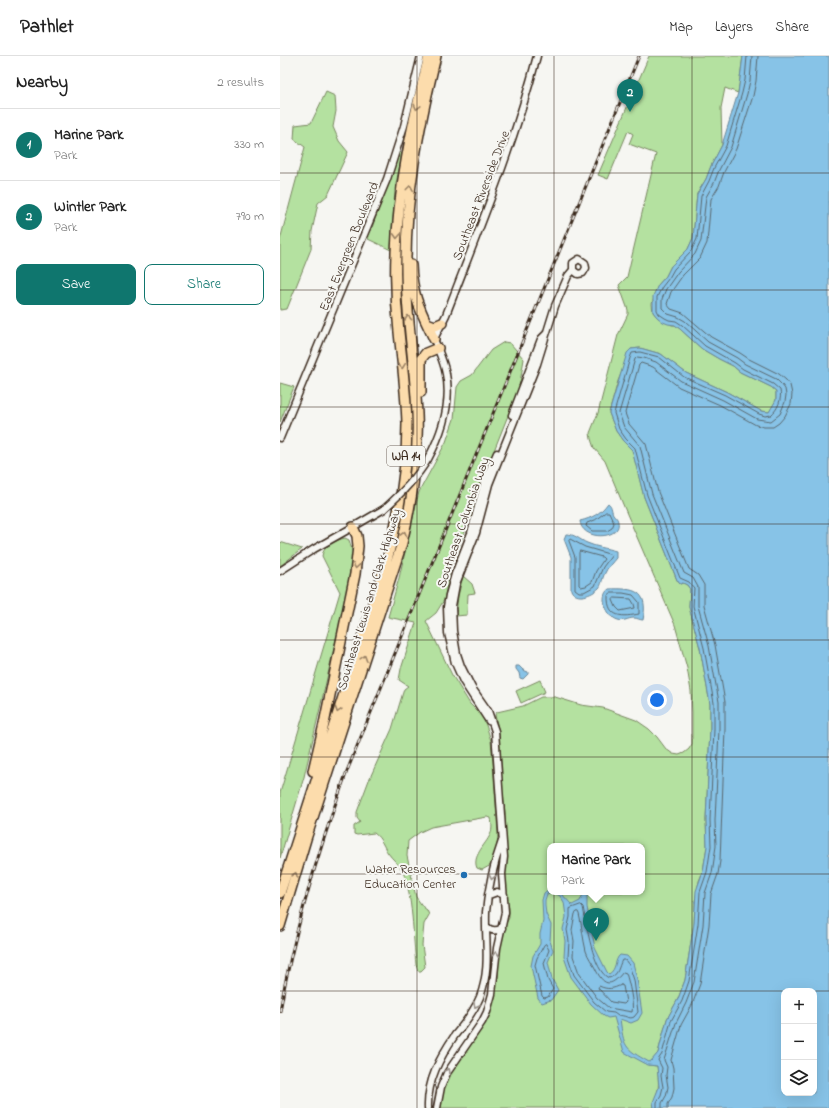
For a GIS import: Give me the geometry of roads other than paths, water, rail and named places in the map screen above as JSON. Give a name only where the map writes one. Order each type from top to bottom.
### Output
[{"type":"highway","name":"Southeast Lewis and Clark Highway","points":[[280,893],[396,528],[405,475],[407,421],[396,300],[396,254],[398,224],[406,158],[429,56]]},
{"type":"highway","name":"Southeast Lewis and Clark Highway","points":[[280,926],[306,839],[402,543],[413,488],[417,441],[415,389],[406,289],[408,205],[416,151],[436,56]]},
{"type":"highway","points":[[408,205],[411,225],[414,290],[418,304],[434,339]]},
{"type":"highway","points":[[427,323],[435,326],[442,323]]},
{"type":"highway","points":[[417,441],[421,404],[421,359],[426,353],[438,348]]},
{"type":"highway","points":[[295,844],[324,724],[358,559],[357,536],[353,528]]},
{"type":"street","name":"East Evergreen Boulevard","points":[[280,438],[387,179],[400,140],[421,56]]},
{"type":"street","name":"Southeast Riverside Drive","points":[[434,339],[442,323],[516,130],[537,56]]},
{"type":"street","name":"Southeast Columbia Way","points":[[437,1108],[441,1087],[447,1073],[476,1032],[487,1012],[492,994],[496,948],[505,912],[502,874],[504,857],[495,738],[496,731],[488,711],[472,688],[461,666],[452,631],[452,606],[456,584],[476,533],[489,484],[536,364],[545,340],[545,335],[566,281],[572,270]]},
{"type":"street","points":[[280,572],[314,549],[384,509],[407,488],[422,469],[440,433],[448,400],[446,373],[434,339]]},
{"type":"street","name":"Southeast Columbia Way","points":[[428,1108],[429,1092],[433,1074],[439,1060],[469,1018],[480,997],[485,981],[487,961],[486,911],[497,852],[502,839]]},
{"type":"street","points":[[489,895],[497,892],[504,895]]},
{"type":"street","points":[[487,927],[490,930],[495,931],[502,928]]},
{"type":"water","points":[[743,56],[829,56],[829,1108],[654,1108],[653,1102],[659,1087],[657,1066],[648,1065],[624,1052],[614,1017],[608,1018],[604,1016],[591,1004],[571,977],[564,957],[565,941],[563,929],[566,917],[564,902],[558,895],[563,895],[572,905],[580,901],[583,895],[587,895],[587,907],[595,948],[607,972],[609,974],[612,972],[620,955],[627,956],[633,963],[642,1013],[638,1020],[631,1023],[620,1019],[621,1028],[624,1041],[630,1050],[649,1062],[651,1061],[658,1053],[667,1019],[678,999],[685,980],[694,923],[696,891],[703,871],[707,846],[706,820],[710,704],[700,648],[689,607],[690,589],[683,583],[680,584],[677,580],[644,497],[632,450],[616,431],[609,413],[627,353],[631,349],[640,348],[661,354],[686,373],[727,392],[761,411],[769,412],[776,400],[776,391],[771,387],[740,372],[733,366],[702,349],[675,325],[663,322],[653,312],[653,296],[658,285],[666,276],[671,266],[688,249],[693,238],[697,194],[706,179],[722,145],[738,93]]},
{"type":"water","points":[[608,503],[611,506],[613,514],[618,519],[618,528],[614,532],[601,536],[594,535],[582,528],[580,521],[596,515]]},
{"type":"water","points":[[566,534],[575,536],[584,542],[616,551],[616,558],[608,567],[600,587],[588,595],[576,595],[571,590],[571,557],[564,539]]},
{"type":"water","points":[[609,589],[626,589],[638,593],[644,602],[643,620],[634,618],[618,620],[610,615],[604,601],[604,596]]},
{"type":"water","points":[[516,666],[519,666],[528,672],[523,679],[520,678]]},
{"type":"water","points":[[547,891],[545,906],[546,914],[551,925],[550,941],[553,950],[548,962],[552,979],[558,990],[551,1000],[542,1003],[538,998],[531,966],[533,956],[540,944],[540,934],[543,921],[542,900],[544,893]]},
{"type":"railway","points":[[280,1011],[292,950],[308,890],[347,771],[639,56]]},
{"type":"place","name":"Wintler Park","points":[[630,112]]},
{"type":"place","name":"Water Resources Education Center","points":[[464,875]]},
{"type":"place","name":"Marine Park","points":[[596,941]]}]
